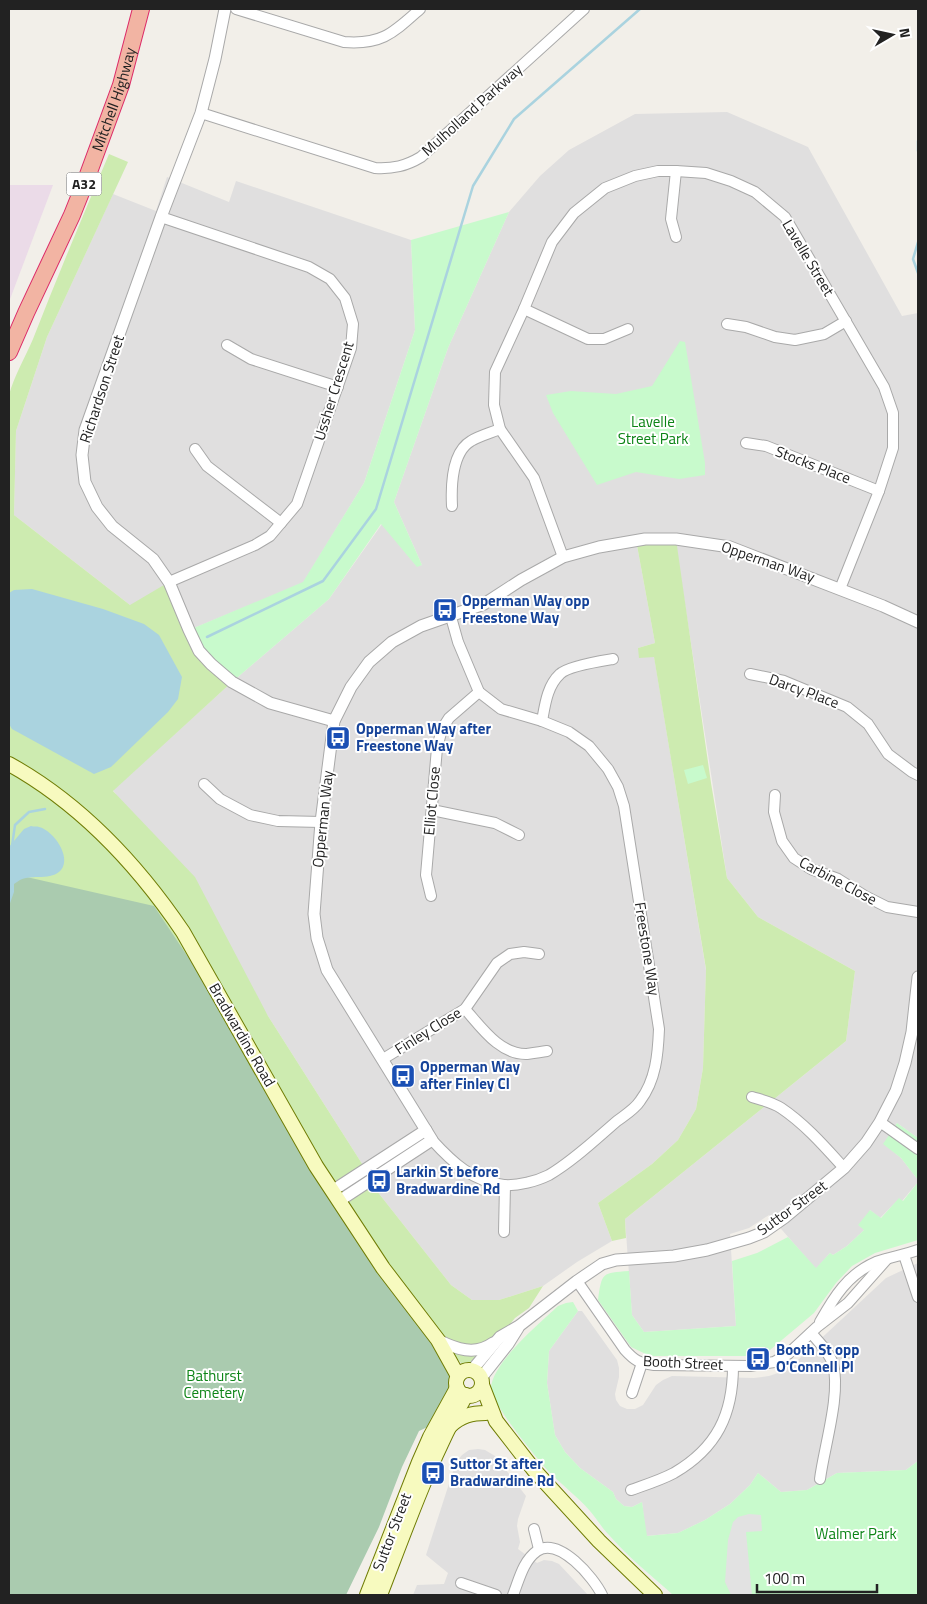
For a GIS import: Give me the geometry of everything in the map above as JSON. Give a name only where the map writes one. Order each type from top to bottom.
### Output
[{"type":"highway","name":"Mitchell Highway","points":[[9,352],[72,215],[86,180],[121,85],[141,9]]},
{"type":"main road","name":"Bradwardine Road","points":[[9,764],[32,778],[78,812],[120,851],[147,881],[183,932],[316,1166],[384,1268],[469,1382],[491,1417],[534,1470],[574,1515],[655,1595]]},
{"type":"main road","name":"Suttor Street","points":[[380,1595],[431,1464],[469,1382]]},
{"type":"main road","name":"Suttor Street","points":[[367,1595],[423,1454],[438,1422],[469,1382]]},
{"type":"main road","points":[[448,1428],[456,1421],[470,1414],[491,1417]]},
{"type":"street","name":"Richardson Street","points":[[224,9],[215,59],[201,113],[161,218],[86,430],[82,455],[85,482],[97,507],[112,526],[153,559],[169,582],[199,651],[212,664],[232,682],[270,703],[334,721]]},
{"type":"street","points":[[236,9],[344,42],[361,43],[372,42],[386,36],[399,28],[420,9]]},
{"type":"street","name":"Mulholland Parkway","points":[[201,113],[375,168],[402,166],[421,156],[584,9]]},
{"type":"street","name":"Lavelle Street","points":[[563,557],[534,478],[500,429],[494,405],[495,372],[552,242],[574,213],[605,188],[635,176],[658,171],[706,173],[731,181],[755,192],[784,217],[884,387],[893,413],[893,448],[879,491],[840,588]]},
{"type":"street","points":[[676,171],[670,219],[676,237]]},
{"type":"street","name":"Ussher Crescent","points":[[161,218],[309,267],[330,279],[345,298],[352,324],[351,348],[297,504],[270,536],[256,545],[169,582]]},
{"type":"street","points":[[524,309],[588,339],[604,339],[628,329]]},
{"type":"street","points":[[727,324],[746,327],[775,337],[795,340],[824,334],[846,321]]},
{"type":"street","points":[[227,345],[251,359],[338,387]]},
{"type":"street","points":[[452,506],[451,484],[462,447],[471,440],[500,429]]},
{"type":"street","name":"Stocks Place","points":[[746,443],[766,446],[879,491]]},
{"type":"street","points":[[195,448],[207,466],[281,524]]},
{"type":"street","name":"Opperman Way","points":[[429,1135],[327,970],[317,938],[314,914],[321,822],[334,721],[351,687],[369,662],[392,642],[421,626],[484,604],[521,580],[563,557],[599,547],[645,539],[676,539],[721,544],[742,550],[840,588],[918,622]]},
{"type":"street","name":"Freestone Way","points":[[429,1135],[451,1160],[478,1178],[505,1185],[521,1184],[548,1175],[598,1138],[640,1102],[653,1077],[658,1051],[659,1028],[624,806],[618,787],[608,769],[589,746],[568,732],[542,721],[501,709],[479,692],[458,642],[451,617]]},
{"type":"street","points":[[542,721],[548,692],[561,673],[588,663],[613,659]]},
{"type":"street","name":"Darcy Place","points":[[750,674],[784,681],[847,707],[868,724],[888,754],[918,775]]},
{"type":"street","name":"Elliot Close","points":[[431,896],[426,875],[437,748],[442,729],[449,718],[479,692]]},
{"type":"street","points":[[204,784],[220,799],[250,815],[278,821],[321,822]]},
{"type":"street","name":"Carbine Close","points":[[775,795],[774,812],[782,841],[794,858],[811,869],[838,879],[887,907],[918,912]]},
{"type":"street","points":[[432,810],[495,824],[519,835]]},
{"type":"street","name":"Finley Close","points":[[383,1059],[464,1009],[497,963],[504,958],[510,954],[524,952],[538,954]]},
{"type":"street","name":"Suttor Street","points":[[469,1382],[500,1337],[519,1326],[576,1281],[602,1264],[616,1260],[674,1256],[708,1250],[749,1238],[764,1232],[784,1218],[844,1168],[866,1143],[880,1122],[896,1091],[906,1062],[912,1032],[918,977]]},
{"type":"street","points":[[464,1009],[495,1041],[512,1052],[526,1054],[547,1051]]},
{"type":"street","points":[[752,1097],[781,1108],[815,1136],[844,1168]]},
{"type":"street","points":[[880,1122],[918,1150]]},
{"type":"street","points":[[336,1196],[429,1135]]},
{"type":"street","points":[[504,1232],[505,1185]]},
{"type":"street","name":"Booth Street","points":[[814,1330],[842,1286],[866,1267],[918,1250]]},
{"type":"street","points":[[904,1255],[918,1297]]},
{"type":"street","name":"Booth Street","points":[[576,1281],[624,1350],[633,1359],[654,1365],[764,1365],[788,1354],[848,1303],[887,1259]]},
{"type":"street","name":"Suttor Street","points":[[469,1382],[508,1344],[519,1326]]},
{"type":"street","points":[[814,1330],[833,1364],[835,1377],[833,1410],[823,1454],[820,1479]]},
{"type":"street","points":[[438,1340],[456,1349],[468,1350],[487,1347],[500,1337]]},
{"type":"street","points":[[632,1393],[642,1363]]},
{"type":"street","points":[[631,1490],[673,1474],[690,1463],[705,1449],[718,1431],[728,1409],[733,1388],[734,1366]]},
{"type":"street","points":[[534,1529],[539,1549]]},
{"type":"street","points":[[513,1595],[524,1566],[539,1549],[552,1549],[567,1554],[594,1582],[602,1595]]},
{"type":"street","points":[[462,1583],[496,1595]]},
{"type":"shaded area","points":[[727,112],[808,147],[902,316],[918,313],[918,1138],[897,1123],[884,1144],[901,1158],[918,1182],[902,1201],[899,1199],[880,1218],[870,1210],[864,1230],[847,1246],[833,1255],[830,1253],[816,1269],[769,1215],[749,1228],[730,1234],[736,1326],[644,1332],[632,1315],[625,1219],[846,1041],[855,971],[758,917],[727,878],[675,539],[636,540],[655,643],[638,648],[654,656],[706,970],[703,1068],[696,1109],[678,1140],[652,1164],[598,1203],[612,1241],[577,1262],[543,1286],[499,1300],[472,1300],[451,1285],[369,1181],[366,1170],[268,1016],[113,790],[232,682],[329,599],[382,524],[417,566],[422,565],[394,502],[448,348],[509,212],[540,176],[569,150],[635,114]]},
{"type":"shaded area","points":[[167,177],[229,202],[236,181],[411,240],[415,330],[364,483],[303,583],[189,630],[130,605],[14,515],[16,431],[47,337],[113,194],[156,211]]},
{"type":"shaded area","points":[[9,185],[53,185],[9,302]]},
{"type":"shaded area","points":[[918,1263],[918,1461],[906,1470],[837,1473],[807,1490],[781,1492],[758,1473],[750,1485],[730,1504],[705,1520],[678,1533],[646,1536],[642,1502],[632,1507],[624,1506],[616,1499],[613,1492],[580,1468],[565,1452],[555,1435],[547,1383],[549,1351],[578,1311],[582,1311],[617,1360],[619,1377],[615,1394],[616,1400],[620,1406],[627,1409],[635,1409],[643,1405],[656,1385],[672,1376],[754,1378],[781,1372],[798,1360],[886,1278]]},
{"type":"shaded area","points":[[469,1450],[485,1450],[495,1456],[526,1496],[518,1519],[517,1526],[520,1542],[518,1549],[537,1563],[544,1560],[559,1564],[588,1595],[413,1595],[417,1585],[444,1584],[448,1573],[426,1555],[456,1462]]},
{"type":"shaded area","points":[[749,1514],[761,1515],[762,1531],[746,1532],[752,1595],[731,1595],[725,1582],[728,1540],[733,1522],[738,1517]]},
{"type":"green space","points":[[109,154],[128,162],[47,337],[16,431],[14,515],[130,605],[169,582],[189,630],[232,682],[113,791],[195,877],[268,1016],[366,1170],[332,1191],[9,873],[9,395]]},
{"type":"green space","points":[[509,212],[448,348],[394,502],[422,565],[417,567],[381,524],[329,599],[232,682],[189,630],[303,582],[364,483],[415,330],[411,240]]},
{"type":"green space","name":"Lavelle Street Park","points":[[680,341],[685,342],[705,463],[705,475],[679,479],[636,472],[597,485],[553,413],[546,395],[571,391],[616,394],[652,386]]},
{"type":"green space","points":[[676,539],[711,783],[727,878],[758,917],[855,971],[846,1041],[625,1219],[626,1238],[612,1241],[598,1203],[652,1164],[678,1140],[696,1109],[703,1068],[706,969],[654,657],[639,658],[638,648],[655,643],[636,540]]},
{"type":"green space","points":[[703,765],[707,778],[688,784],[684,770]]},
{"type":"green space","name":"Bathurst Cemetery","points":[[9,873],[154,906],[254,1056],[458,1376],[438,1422],[419,1431],[402,1467],[379,1527],[346,1595],[9,1595]]},
{"type":"green space","points":[[897,1123],[918,1138],[918,1180],[901,1158],[883,1144]]},
{"type":"green space","points":[[369,1181],[451,1285],[472,1300],[499,1300],[543,1286],[529,1308],[515,1318],[500,1337],[468,1370],[438,1340],[339,1201]]},
{"type":"green space","points":[[918,1182],[918,1240],[875,1253],[852,1266],[836,1283],[814,1313],[770,1350],[755,1356],[650,1356],[631,1347],[598,1300],[602,1279],[605,1276],[613,1272],[629,1271],[632,1315],[644,1332],[736,1326],[732,1261],[757,1253],[788,1237],[816,1268],[830,1253],[833,1255],[847,1246],[864,1230],[858,1225],[870,1210],[881,1218],[899,1198],[903,1201]]},
{"type":"green space","name":"Walmer Park","points":[[573,1302],[578,1311],[549,1351],[547,1383],[555,1435],[565,1452],[580,1468],[613,1492],[616,1499],[624,1506],[632,1507],[642,1502],[647,1536],[678,1533],[705,1520],[730,1504],[750,1485],[758,1473],[781,1492],[807,1490],[837,1473],[906,1470],[918,1461],[918,1595],[673,1595],[624,1551],[606,1532],[593,1514],[549,1472],[516,1431],[498,1406],[493,1395],[491,1388],[493,1378],[499,1367],[518,1344],[558,1306]]},
{"type":"water","points":[[32,589],[103,609],[144,624],[159,635],[182,677],[178,699],[168,712],[111,767],[94,774],[12,729],[9,724],[9,593],[14,590]]},
{"type":"water","points":[[31,826],[44,829],[55,838],[63,851],[64,865],[61,870],[52,875],[25,878],[14,884],[14,892],[9,906],[9,847],[24,829]]},
{"type":"waterway","points":[[207,637],[323,581],[376,509],[473,186],[514,119],[640,9]]},
{"type":"waterway","points":[[918,141],[918,151]]},
{"type":"waterway","points":[[918,242],[913,259],[918,273]]},
{"type":"waterway","points":[[12,846],[15,825],[29,812],[45,809]]},
{"type":"place","name":"Opperman Way opp Freestone Way","points":[[445,610]]},
{"type":"place","name":"Opperman Way after Freestone Way","points":[[338,738]]},
{"type":"place","name":"Opperman Way after Finley Cl","points":[[403,1076]]},
{"type":"place","name":"Larkin St before Bradwardine Rd","points":[[379,1181]]},
{"type":"place","name":"Booth St opp O'Connell Pl","points":[[758,1359]]},
{"type":"place","name":"Suttor St after Bradwardine Rd","points":[[433,1473]]}]
